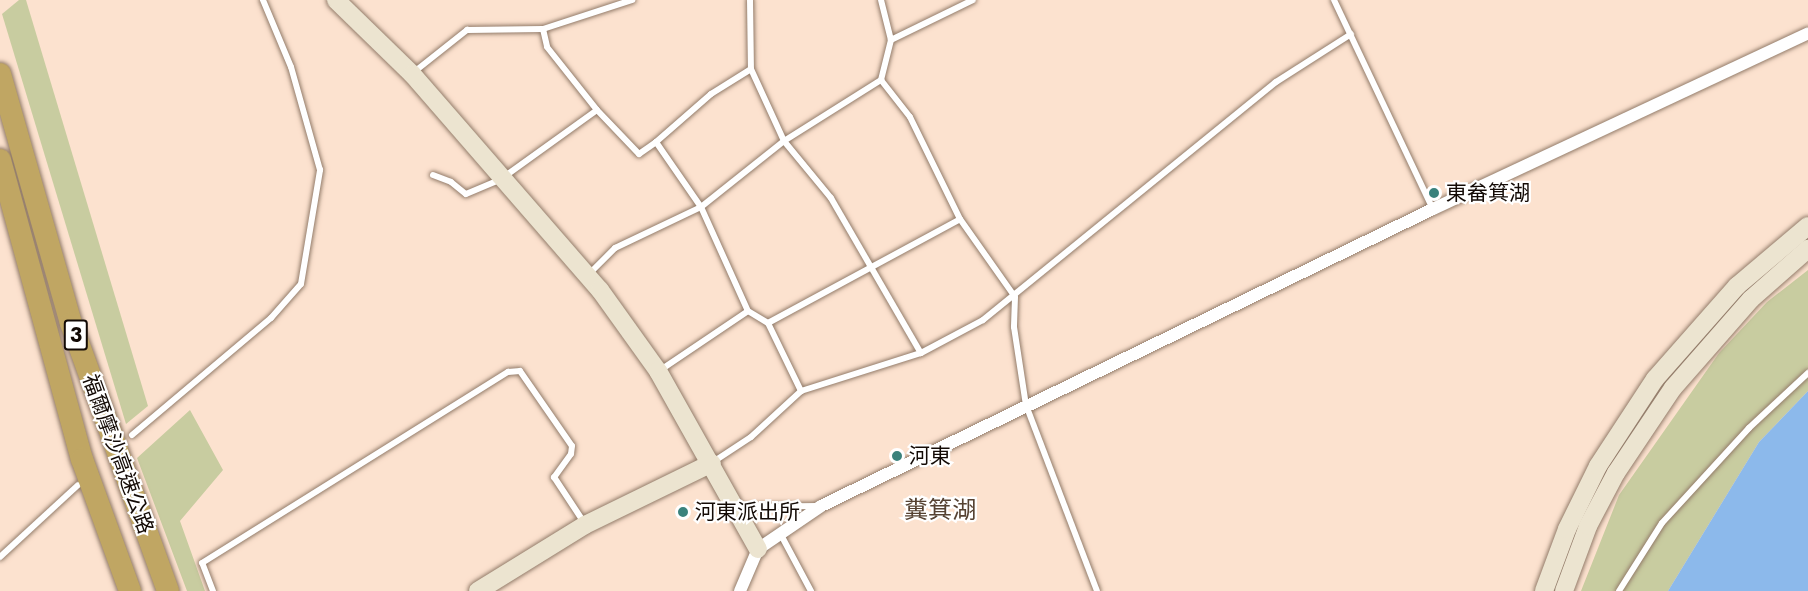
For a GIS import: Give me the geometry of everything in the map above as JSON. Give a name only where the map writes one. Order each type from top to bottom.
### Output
[{"type":"highway","name":"福爾摩沙高速公路","points":[[0,74],[71,323],[168,591]]},
{"type":"highway","name":"福爾摩沙高速公路","points":[[0,160],[82,459],[130,591]]},
{"type":"street","points":[[336,0],[412,74],[501,179],[588,275],[658,371],[712,463],[758,549]]},
{"type":"street","points":[[740,591],[758,549],[779,531],[821,506],[1432,209],[1808,33]]},
{"type":"street","points":[[1544,591],[1567,529],[1598,465],[1655,379],[1737,286],[1808,226]]},
{"type":"street","points":[[1564,591],[1588,526],[1616,473],[1673,388],[1751,299],[1808,249]]},
{"type":"street","points":[[478,591],[585,525],[712,463]]},
{"type":"lane","points":[[132,435],[271,318],[301,284],[320,170],[291,67],[263,0]]},
{"type":"lane","points":[[412,74],[467,30],[543,29],[632,0]]},
{"type":"lane","points":[[750,0],[750,69],[784,141],[831,198],[872,265],[921,353]]},
{"type":"lane","points":[[588,275],[615,248],[701,207],[784,141],[881,80],[891,40],[880,0]]},
{"type":"lane","points":[[891,40],[973,0]]},
{"type":"lane","points":[[1334,0],[1432,209]]},
{"type":"lane","points":[[543,29],[547,47],[597,110],[639,154],[711,94],[750,69]]},
{"type":"lane","points":[[712,463],[751,436],[801,391],[921,353],[983,320],[1015,297],[1276,82],[1351,34]]},
{"type":"lane","points":[[881,80],[910,117],[960,219],[1015,297],[1014,327],[1026,405],[1097,591]]},
{"type":"lane","points":[[433,175],[451,182],[466,195],[501,179],[597,110]]},
{"type":"lane","points":[[656,142],[701,207],[748,311],[768,323],[801,391]]},
{"type":"lane","points":[[768,323],[960,219]]},
{"type":"lane","points":[[658,371],[748,311]]},
{"type":"lane","points":[[213,591],[202,563],[508,372],[519,372],[526,378],[572,446],[571,454],[555,477],[585,525]]},
{"type":"lane","points":[[1618,591],[1662,523],[1749,428],[1808,373]]},
{"type":"lane","points":[[0,557],[78,485]]},
{"type":"lane","points":[[736,507],[821,506]]},
{"type":"lane","points":[[779,531],[811,591]]},
{"type":"green space","points":[[19,0],[26,0],[148,406],[126,424],[2,14]]},
{"type":"green space","points":[[1808,270],[1808,391],[1759,442],[1668,591],[1581,591],[1619,495],[1719,353],[1767,302]]},
{"type":"green space","points":[[190,410],[223,470],[180,521],[205,591],[187,591],[137,458]]},
{"type":"water","points":[[1808,391],[1808,591],[1668,591],[1759,442]]},
{"type":"place","name":"東畚箕湖","points":[[1434,193]]},
{"type":"place","name":"河東","points":[[897,456]]},
{"type":"place","name":"河東派出所","points":[[683,512]]},
{"type":"district","name":"糞箕湖","points":[[940,510]]}]
